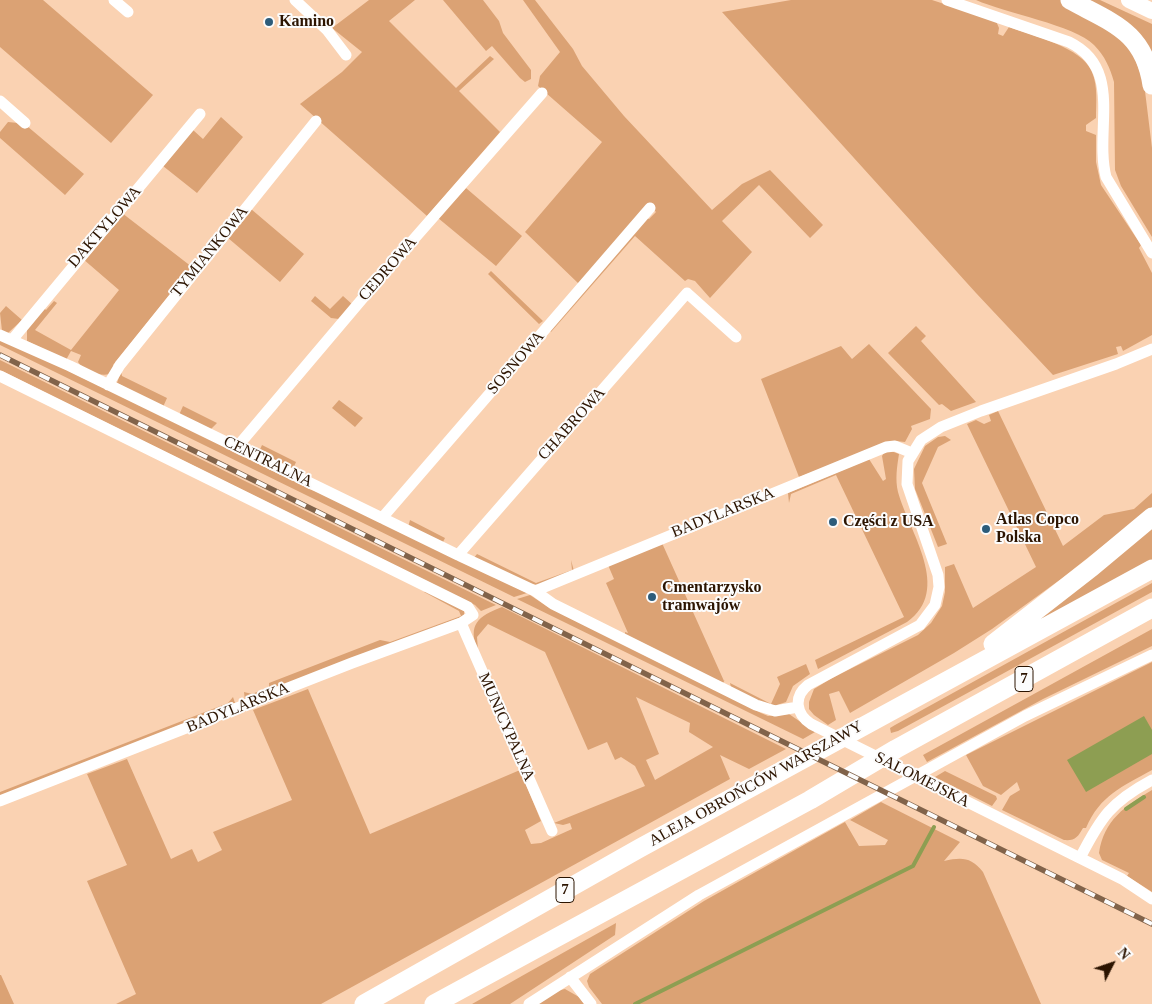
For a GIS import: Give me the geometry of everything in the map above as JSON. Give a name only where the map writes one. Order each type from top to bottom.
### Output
[{"type":"main road","points":[[1070,0],[1116,23],[1133,39],[1144,55],[1152,85]]},
{"type":"main road","points":[[1118,0],[1140,5]]},
{"type":"main road","points":[[900,705],[1010,632],[1152,517]]},
{"type":"main road","name":"ALEJA OBROŃCÓW WARSZAWY","points":[[364,1004],[900,705],[1152,569]]},
{"type":"main road","name":"7","points":[[434,1004],[810,800],[896,749],[1152,608]]},
{"type":"street","points":[[114,0],[128,12]]},
{"type":"street","points":[[295,0],[327,30],[346,55]]},
{"type":"street","points":[[947,0],[1069,42],[1081,49],[1092,59],[1099,73],[1103,90],[1103,162],[1106,177],[1152,253]]},
{"type":"street","name":"CEDROWA","points":[[237,447],[385,272],[542,93]]},
{"type":"street","points":[[0,101],[25,123]]},
{"type":"street","name":"DAKTYLOWA","points":[[12,340],[200,114]]},
{"type":"street","name":"TYMIANKOWA","points":[[108,385],[120,365],[316,121]]},
{"type":"street","name":"SOSNOWA","points":[[382,518],[650,208]]},
{"type":"street","name":"CHABROWA","points":[[458,555],[687,293],[736,337]]},
{"type":"street","name":"CENTRALNA","points":[[0,335],[108,385],[458,555],[535,590]]},
{"type":"street","points":[[535,590],[553,604],[756,706],[774,711],[798,707],[800,695],[808,686],[913,630],[925,620],[935,605],[939,587],[938,575],[907,484],[906,470],[912,453],[921,440],[941,427],[1116,364],[1152,348]]},
{"type":"street","name":"BADYLARSKA","points":[[0,376],[468,607],[473,613],[470,618],[461,623],[352,663],[0,801]]},
{"type":"street","name":"BADYLARSKA","points":[[535,590],[886,446],[895,446],[912,453]]},
{"type":"street","name":"MUNICYPALNA","points":[[461,623],[552,831]]},
{"type":"street","points":[[529,1004],[692,900],[1025,716],[1152,655]]},
{"type":"street","name":"SALOMEJSKA","points":[[798,707],[802,717],[811,724],[1125,881],[1152,899]]},
{"type":"street","points":[[1080,858],[1098,823],[1109,810],[1130,792],[1152,780]]},
{"type":"street","points":[[570,977],[590,1004]]},
{"type":"shaded area","points":[[0,0],[43,0],[153,95],[111,143],[0,47]]},
{"type":"shaded area","points":[[369,0],[415,0],[389,21],[456,88],[490,56],[494,59],[459,91],[500,132],[427,216],[300,104],[342,72],[362,52],[332,28]]},
{"type":"shaded area","points":[[443,0],[483,0],[499,21],[503,33],[531,70],[531,79],[525,82],[520,78],[492,46],[486,51]]},
{"type":"shaded area","points":[[523,0],[535,0],[573,49],[582,66],[624,116],[712,210],[742,184],[770,170],[823,225],[810,238],[759,185],[722,221],[752,252],[710,298],[695,281],[688,279],[685,281],[635,236],[551,332],[549,330],[647,218],[649,219],[656,212],[648,204],[579,284],[525,232],[602,142],[538,86],[540,76],[560,52]]},
{"type":"shaded area","points":[[791,0],[932,0],[996,21],[999,28],[998,34],[1003,36],[1009,27],[1068,49],[1087,63],[1094,77],[1096,89],[1096,118],[1086,125],[1086,131],[1096,135],[1096,162],[1101,185],[1141,245],[1139,248],[1152,273],[1152,335],[1123,351],[1121,346],[1116,347],[1118,354],[1053,375],[976,293],[722,12]]},
{"type":"shaded area","points":[[976,0],[1062,0],[1106,24],[1133,53],[1144,83],[1152,148],[1152,237],[1121,186],[1115,170],[1114,82],[1109,67],[1101,53],[1094,45],[1071,31]]},
{"type":"shaded area","points":[[1085,0],[1100,0],[1152,24],[1152,55]]},
{"type":"shaded area","points":[[221,117],[243,137],[197,193],[163,166],[193,130],[203,139]]},
{"type":"shaded area","points":[[8,122],[18,123],[25,129],[27,126],[84,174],[65,195],[0,138],[0,132]]},
{"type":"shaded area","points":[[466,188],[522,236],[496,266],[438,218]]},
{"type":"shaded area","points":[[251,209],[304,254],[280,282],[228,238]]},
{"type":"shaded area","points":[[122,213],[192,267],[113,365],[114,367],[109,374],[101,375],[80,365],[78,362],[81,355],[71,351],[66,360],[27,341],[27,328],[43,307],[46,310],[54,301],[57,303],[35,330],[71,350],[119,290],[83,259]]},
{"type":"shaded area","points":[[491,271],[543,321],[539,324],[488,274]]},
{"type":"shaded area","points":[[315,296],[330,309],[343,296],[353,305],[339,319],[331,318],[311,301]]},
{"type":"shaded area","points":[[6,306],[22,320],[8,333],[2,331],[0,313]]},
{"type":"shaded area","points":[[916,326],[926,336],[921,341],[976,402],[951,411],[942,404],[939,405],[888,353]]},
{"type":"shaded area","points":[[0,338],[527,593],[514,597],[0,345]]},
{"type":"shaded area","points":[[869,344],[931,409],[930,419],[911,426],[912,429],[905,442],[896,441],[799,477],[761,379],[841,346],[852,359]]},
{"type":"shaded area","points":[[0,360],[496,605],[481,611],[475,605],[0,370]]},
{"type":"shaded area","points":[[121,371],[122,376],[167,398],[163,407],[117,383]]},
{"type":"shaded area","points":[[339,400],[363,418],[355,427],[332,408]]},
{"type":"shaded area","points":[[183,406],[217,423],[210,430],[179,415]]},
{"type":"shaded area","points":[[998,411],[1063,546],[1104,515],[1134,509],[1152,493],[1152,507],[1061,579],[992,629],[954,653],[850,713],[839,691],[829,694],[836,720],[828,725],[809,709],[809,702],[814,689],[918,635],[931,623],[942,606],[945,592],[945,567],[954,564],[973,608],[1036,567],[967,424],[976,420],[984,424],[991,421],[989,415]]},
{"type":"shaded area","points":[[945,436],[951,440],[938,447],[922,483],[947,544],[938,547],[915,489],[914,469],[925,446],[938,437]]},
{"type":"shaded area","points":[[262,445],[296,462],[292,471],[258,454]]},
{"type":"shaded area","points":[[891,451],[899,454],[896,478],[898,492],[924,560],[927,594],[920,609],[907,622],[818,669],[815,660],[904,617],[836,475],[791,494],[789,503],[788,493],[869,459],[883,481],[886,479],[882,456],[884,453]]},
{"type":"shaded area","points":[[410,520],[445,538],[443,542],[408,527]]},
{"type":"shaded area","points":[[1152,526],[1152,561],[1041,621],[1040,618]]},
{"type":"shaded area","points":[[662,543],[725,680],[723,683],[625,635],[625,632],[628,633],[606,583],[614,579],[608,565]]},
{"type":"shaded area","points":[[477,554],[536,583],[572,570],[571,560],[574,571],[539,585],[531,584],[473,559]]},
{"type":"shaded area","points":[[1152,583],[1152,592],[898,731],[891,733],[890,728],[895,725]]},
{"type":"shaded area","points":[[426,591],[464,611],[464,616],[245,701],[244,692],[252,694],[269,687],[269,683],[380,640],[390,642],[461,616],[459,611],[424,592]]},
{"type":"shaded area","points":[[530,595],[548,607],[761,713],[768,716],[789,714],[815,732],[803,739],[517,599]]},
{"type":"shaded area","points":[[502,607],[786,749],[749,769],[720,755],[730,779],[321,1004],[116,1004],[136,994],[87,881],[127,865],[87,774],[127,759],[171,859],[192,849],[198,862],[222,850],[213,832],[292,800],[253,710],[308,689],[370,834],[520,770],[541,821],[525,830],[531,844],[541,843],[572,829],[570,823],[563,825],[554,823],[645,786],[635,766],[621,757],[615,760],[607,742],[588,750],[545,652],[488,624],[477,637],[478,651],[474,628],[481,618]],"holes":[[[636,697],[690,723],[689,732],[713,747],[655,780],[646,760],[659,754]]]},
{"type":"shaded area","points":[[1152,629],[1152,646],[1043,699],[927,762],[923,755]]},
{"type":"shaded area","points":[[1152,662],[1152,770],[1113,793],[1098,807],[1086,828],[1083,828],[1078,836],[1071,840],[1064,840],[1002,810],[1010,796],[1020,790],[1017,782],[1001,795],[983,786],[966,755]]},
{"type":"shaded area","points":[[806,664],[810,674],[793,686],[786,702],[777,705],[777,707],[769,707],[731,687],[730,683],[771,704],[780,684],[777,677]]},
{"type":"shaded area","points":[[233,697],[235,703],[0,797],[0,792],[228,703]]},
{"type":"shaded area","points":[[1144,716],[1152,730],[1152,754],[1086,792],[1067,760]]},
{"type":"shaded area","points":[[945,771],[996,796],[997,799],[992,806],[935,777]]},
{"type":"shaded area","points":[[1152,790],[1152,892],[1127,876],[1129,873],[1102,860],[1099,853],[1106,831],[1117,815]]},
{"type":"shaded area","points":[[881,802],[960,842],[944,861],[966,859],[974,863],[983,872],[1041,1004],[602,1004],[589,987],[587,981],[590,974],[704,901],[845,822],[859,846],[885,845],[888,840],[850,820]]},
{"type":"shaded area","points":[[616,923],[615,935],[510,1004],[472,1004]]},
{"type":"shaded area","points":[[1,975],[14,1004],[0,1004]]},
{"type":"shaded area","points":[[565,989],[579,997],[584,1004],[537,1004],[556,991]]},
{"type":"waterway","points":[[1126,809],[1144,797]]},
{"type":"waterway","points":[[635,1004],[913,866],[934,827]]},
{"type":"railway","points":[[0,355],[1152,924]]},
{"type":"place","name":"Kamino","points":[[269,22]]},
{"type":"place","name":"Części z USA","points":[[833,522]]},
{"type":"place","name":"Atlas Copco Polska","points":[[986,529]]},
{"type":"place","name":"Cmentarzysko tramwajów","points":[[652,597]]}]
